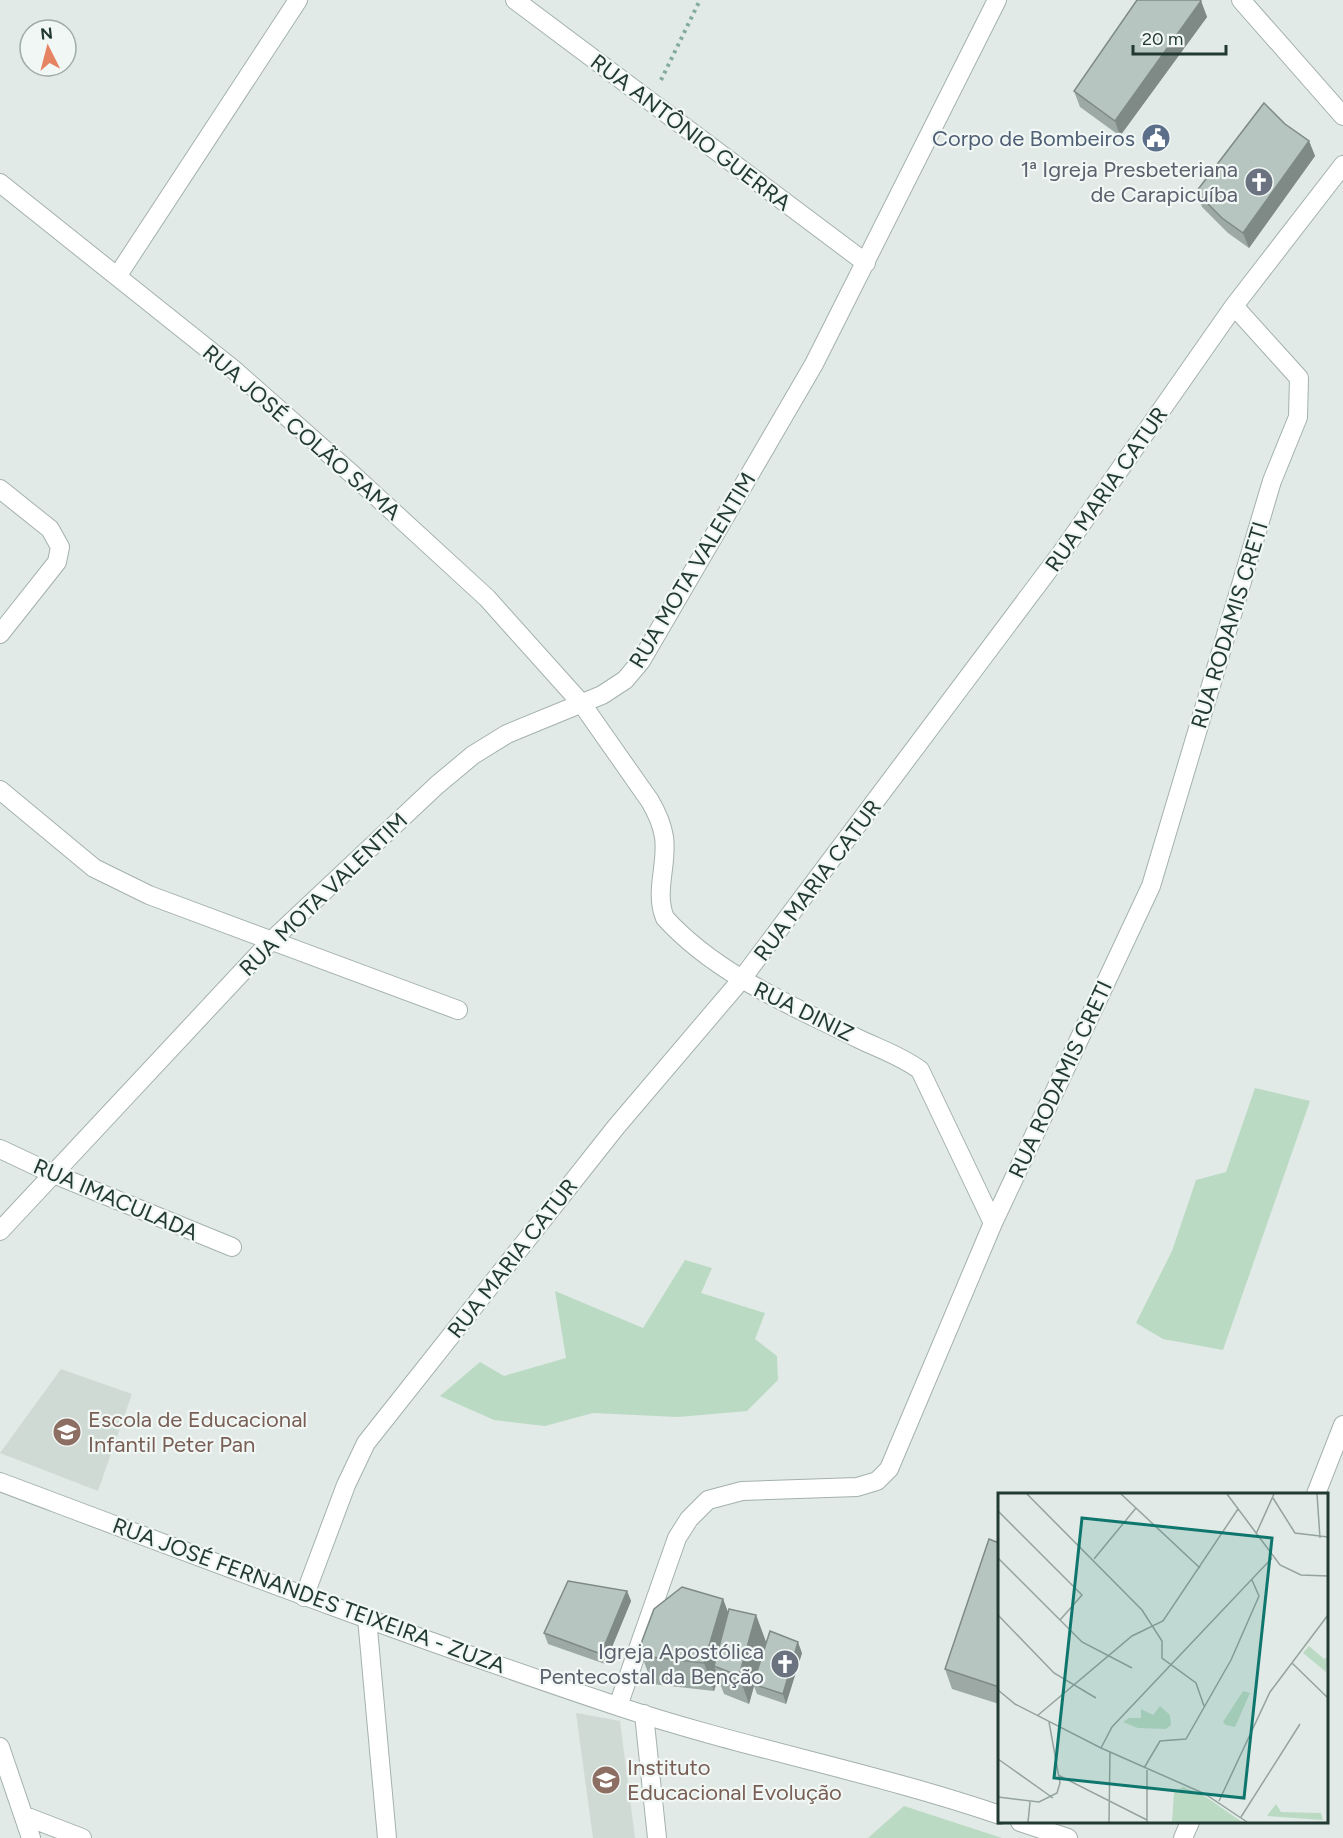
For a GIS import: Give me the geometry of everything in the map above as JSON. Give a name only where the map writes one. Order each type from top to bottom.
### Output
[{"type":"street","points":[[118,275],[298,0]]},
{"type":"street","name":"RUA ANTÔNIO GUERRA","points":[[515,0],[866,263]]},
{"type":"street","name":"RUA MOTA VALENTIM","points":[[0,1231],[51,1173],[270,942],[437,784],[474,755],[507,734],[582,704],[625,680],[641,661],[814,364],[997,0]]},
{"type":"street","points":[[1241,0],[1343,116]]},
{"type":"street","name":"RUA MARIA CATUR","points":[[304,1597],[346,1485],[366,1443],[616,1127],[741,980],[1062,552],[1234,306],[1343,165]]},
{"type":"street","name":"RUA JOSÉ COLÃO SAMA","points":[[0,183],[233,369],[353,475],[487,598],[582,704]]},
{"type":"street","name":"RUA RODAMIS CRETI","points":[[618,1706],[677,1538],[689,1519],[708,1500],[742,1491],[857,1487],[877,1481],[889,1469],[993,1223],[1151,886],[1272,481],[1298,417],[1299,378],[1234,306]]},
{"type":"street","points":[[0,489],[50,529],[60,547],[57,562],[0,634]]},
{"type":"street","name":"RUA DINIZ","points":[[582,704],[650,801],[659,818],[664,838],[660,903],[665,918],[741,980],[871,1045],[902,1056],[920,1070],[993,1223]]},
{"type":"street","points":[[0,790],[94,868],[149,895],[270,942],[458,1010]]},
{"type":"street","name":"RUA IMACULADA","points":[[0,1149],[51,1173],[232,1247]]},
{"type":"street","points":[[1316,1493],[1343,1425]]},
{"type":"street","name":"RUA JOSÉ FERNANDES TEIXEIRA - ZUZA","points":[[0,1482],[304,1597],[618,1706],[940,1794],[998,1815]]},
{"type":"street","points":[[367,1618],[387,1838]]},
{"type":"street","points":[[644,1714],[657,1838]]},
{"type":"street","points":[[0,1747],[32,1838]]},
{"type":"street","points":[[25,1816],[82,1838]]},
{"type":"street","points":[[1026,1823],[1068,1838]]},
{"type":"street","points":[[1184,1838],[1189,1823]]},
{"type":"path","points":[[650,102],[700,0]]},
{"type":"shaded area","name":"Escola de Educacional Infantil Peter Pan","points":[[61,1369],[132,1394],[98,1491],[0,1453]]},
{"type":"shaded area","name":"Instituto Educacional Evolução","points":[[576,1713],[620,1721],[635,1838],[593,1838]]},
{"type":"green space","points":[[1255,1088],[1310,1101],[1223,1350],[1163,1339],[1136,1323],[1172,1251],[1196,1180],[1226,1172]]},
{"type":"green space","points":[[685,1260],[712,1268],[701,1293],[765,1313],[755,1339],[777,1356],[778,1380],[747,1411],[678,1417],[593,1413],[545,1426],[494,1420],[440,1396],[480,1362],[504,1376],[566,1358],[555,1291],[643,1328]]},
{"type":"green space","points":[[904,1806],[1002,1838],[868,1838]]},
{"type":"building","points":[[1137,0],[1201,1],[1115,121],[1074,91]]},
{"type":"building","name":"1ª Igreja Presbeteriana de Carapicuíba","points":[[1264,103],[1285,124],[1309,141],[1243,233],[1222,218],[1196,192]]},
{"type":"building","points":[[989,1539],[998,1543],[998,1687],[945,1669]]},
{"type":"building","points":[[568,1581],[627,1591],[601,1654],[544,1633]]},
{"type":"building","points":[[682,1587],[723,1599],[704,1663],[642,1656],[642,1641],[654,1609]]},
{"type":"building","points":[[729,1609],[756,1615],[739,1676],[714,1666]]},
{"type":"building","points":[[770,1631],[798,1642],[783,1694],[753,1684]]},
{"type":"place","name":"Corpo de Bombeiros","points":[[1156,138]]},
{"type":"place","name":"1ª Igreja Presbeteriana de Carapicuíba","points":[[1259,182]]},
{"type":"place","name":"Escola de Educacional Infantil Peter Pan","points":[[67,1432]]},
{"type":"place","name":"Igreja Apostólica Pentecostal da Benção","points":[[785,1664]]},
{"type":"place","name":"Instituto Educacional Evolução","points":[[606,1780]]}]
